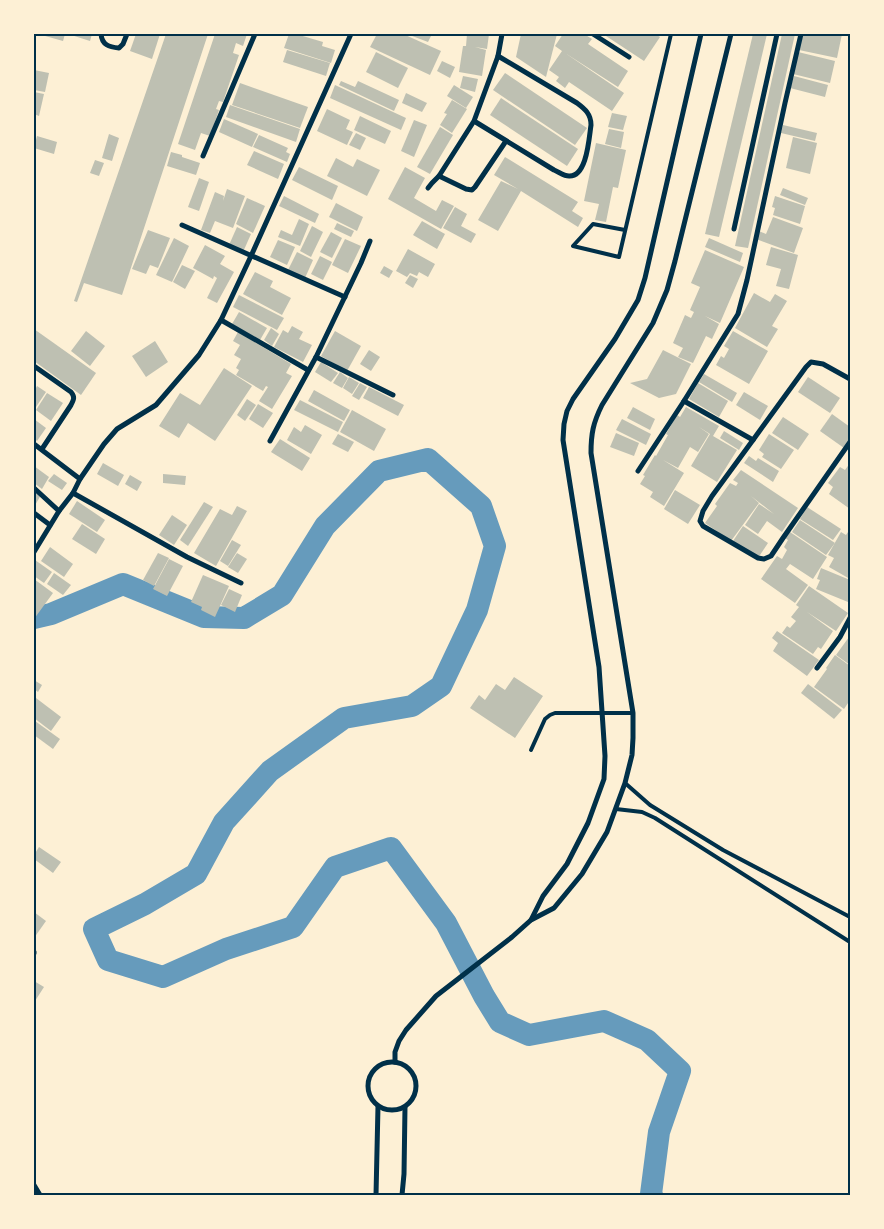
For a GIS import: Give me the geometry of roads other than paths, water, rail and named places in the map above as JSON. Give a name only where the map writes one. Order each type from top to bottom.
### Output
[{"type":"street","points":[[101,34],[103,42],[107,46],[119,48],[127,34]]},
{"type":"street","points":[[203,156],[254,34]]},
{"type":"street","points":[[34,552],[104,444],[117,429],[156,405],[200,354],[221,320],[351,34]]},
{"type":"street","points":[[428,188],[439,176],[474,121],[498,56],[502,34]]},
{"type":"street","points":[[593,34],[629,57]]},
{"type":"street","points":[[531,920],[543,896],[567,864],[588,823],[604,779],[605,756],[599,668],[562,440],[564,424],[567,411],[573,399],[615,339],[638,300],[646,278],[701,34]]},
{"type":"street","points":[[395,1062],[395,1052],[399,1041],[406,1030],[436,996],[531,920],[554,908],[582,874],[607,832],[625,783],[632,755],[633,713],[591,453],[591,435],[595,419],[653,323],[667,290],[731,34]]},
{"type":"street","points":[[734,230],[776,34]]},
{"type":"street","points":[[638,471],[738,314],[801,34]]},
{"type":"street","points":[[474,121],[565,175],[576,175],[583,167],[591,125],[591,118],[585,108],[498,56]]},
{"type":"street","points":[[439,176],[472,190],[506,141]]},
{"type":"street","points":[[182,224],[345,297]]},
{"type":"street","points":[[270,441],[316,356],[370,241]]},
{"type":"street","points":[[221,320],[308,370]]},
{"type":"street","points":[[316,356],[393,395]]},
{"type":"street","points":[[850,379],[823,364],[811,362],[712,496],[703,511],[700,521],[703,526],[758,558],[764,559],[772,556],[850,442]]},
{"type":"street","points":[[34,366],[71,392],[74,397],[71,405],[42,449]]},
{"type":"street","points":[[684,401],[753,440]]},
{"type":"street","points":[[34,444],[80,479]]},
{"type":"street","points":[[34,488],[59,511]]},
{"type":"street","points":[[73,493],[187,557],[241,583]]},
{"type":"street","points":[[34,513],[50,525]]},
{"type":"street","points":[[817,668],[840,637],[850,618]]},
{"type":"street","points":[[388,1062],[395,1062],[408,1068],[414,1075],[417,1083],[412,1101],[406,1107],[397,1110],[387,1110],[378,1106],[369,1094],[368,1087],[369,1080],[376,1067],[388,1062]]},
{"type":"street","points":[[376,1195],[378,1106]]},
{"type":"street","points":[[402,1195],[406,1107]]},
{"type":"street","points":[[34,1185],[40,1195]]},
{"type":"lane","points":[[625,230],[593,224],[573,246],[619,257],[671,34]]},
{"type":"lane","points":[[531,750],[545,719],[555,713],[633,713]]},
{"type":"lane","points":[[625,783],[650,805],[724,850],[850,917]]},
{"type":"lane","points":[[616,809],[649,814],[850,942]]},
{"type":"lane","points":[[719,858],[724,850]]},
{"type":"waterway","points":[[34,618],[51,614],[123,584],[204,617],[244,618],[282,595],[325,526],[379,471],[428,459],[481,506],[495,546],[477,610],[441,686],[412,706],[344,718],[270,771],[224,822],[196,874],[145,904],[94,929],[108,960],[163,977],[226,949],[293,927],[335,867],[391,848],[446,923],[484,996],[500,1022],[529,1035],[604,1021],[647,1040],[680,1071],[659,1132],[652,1195]]}]
